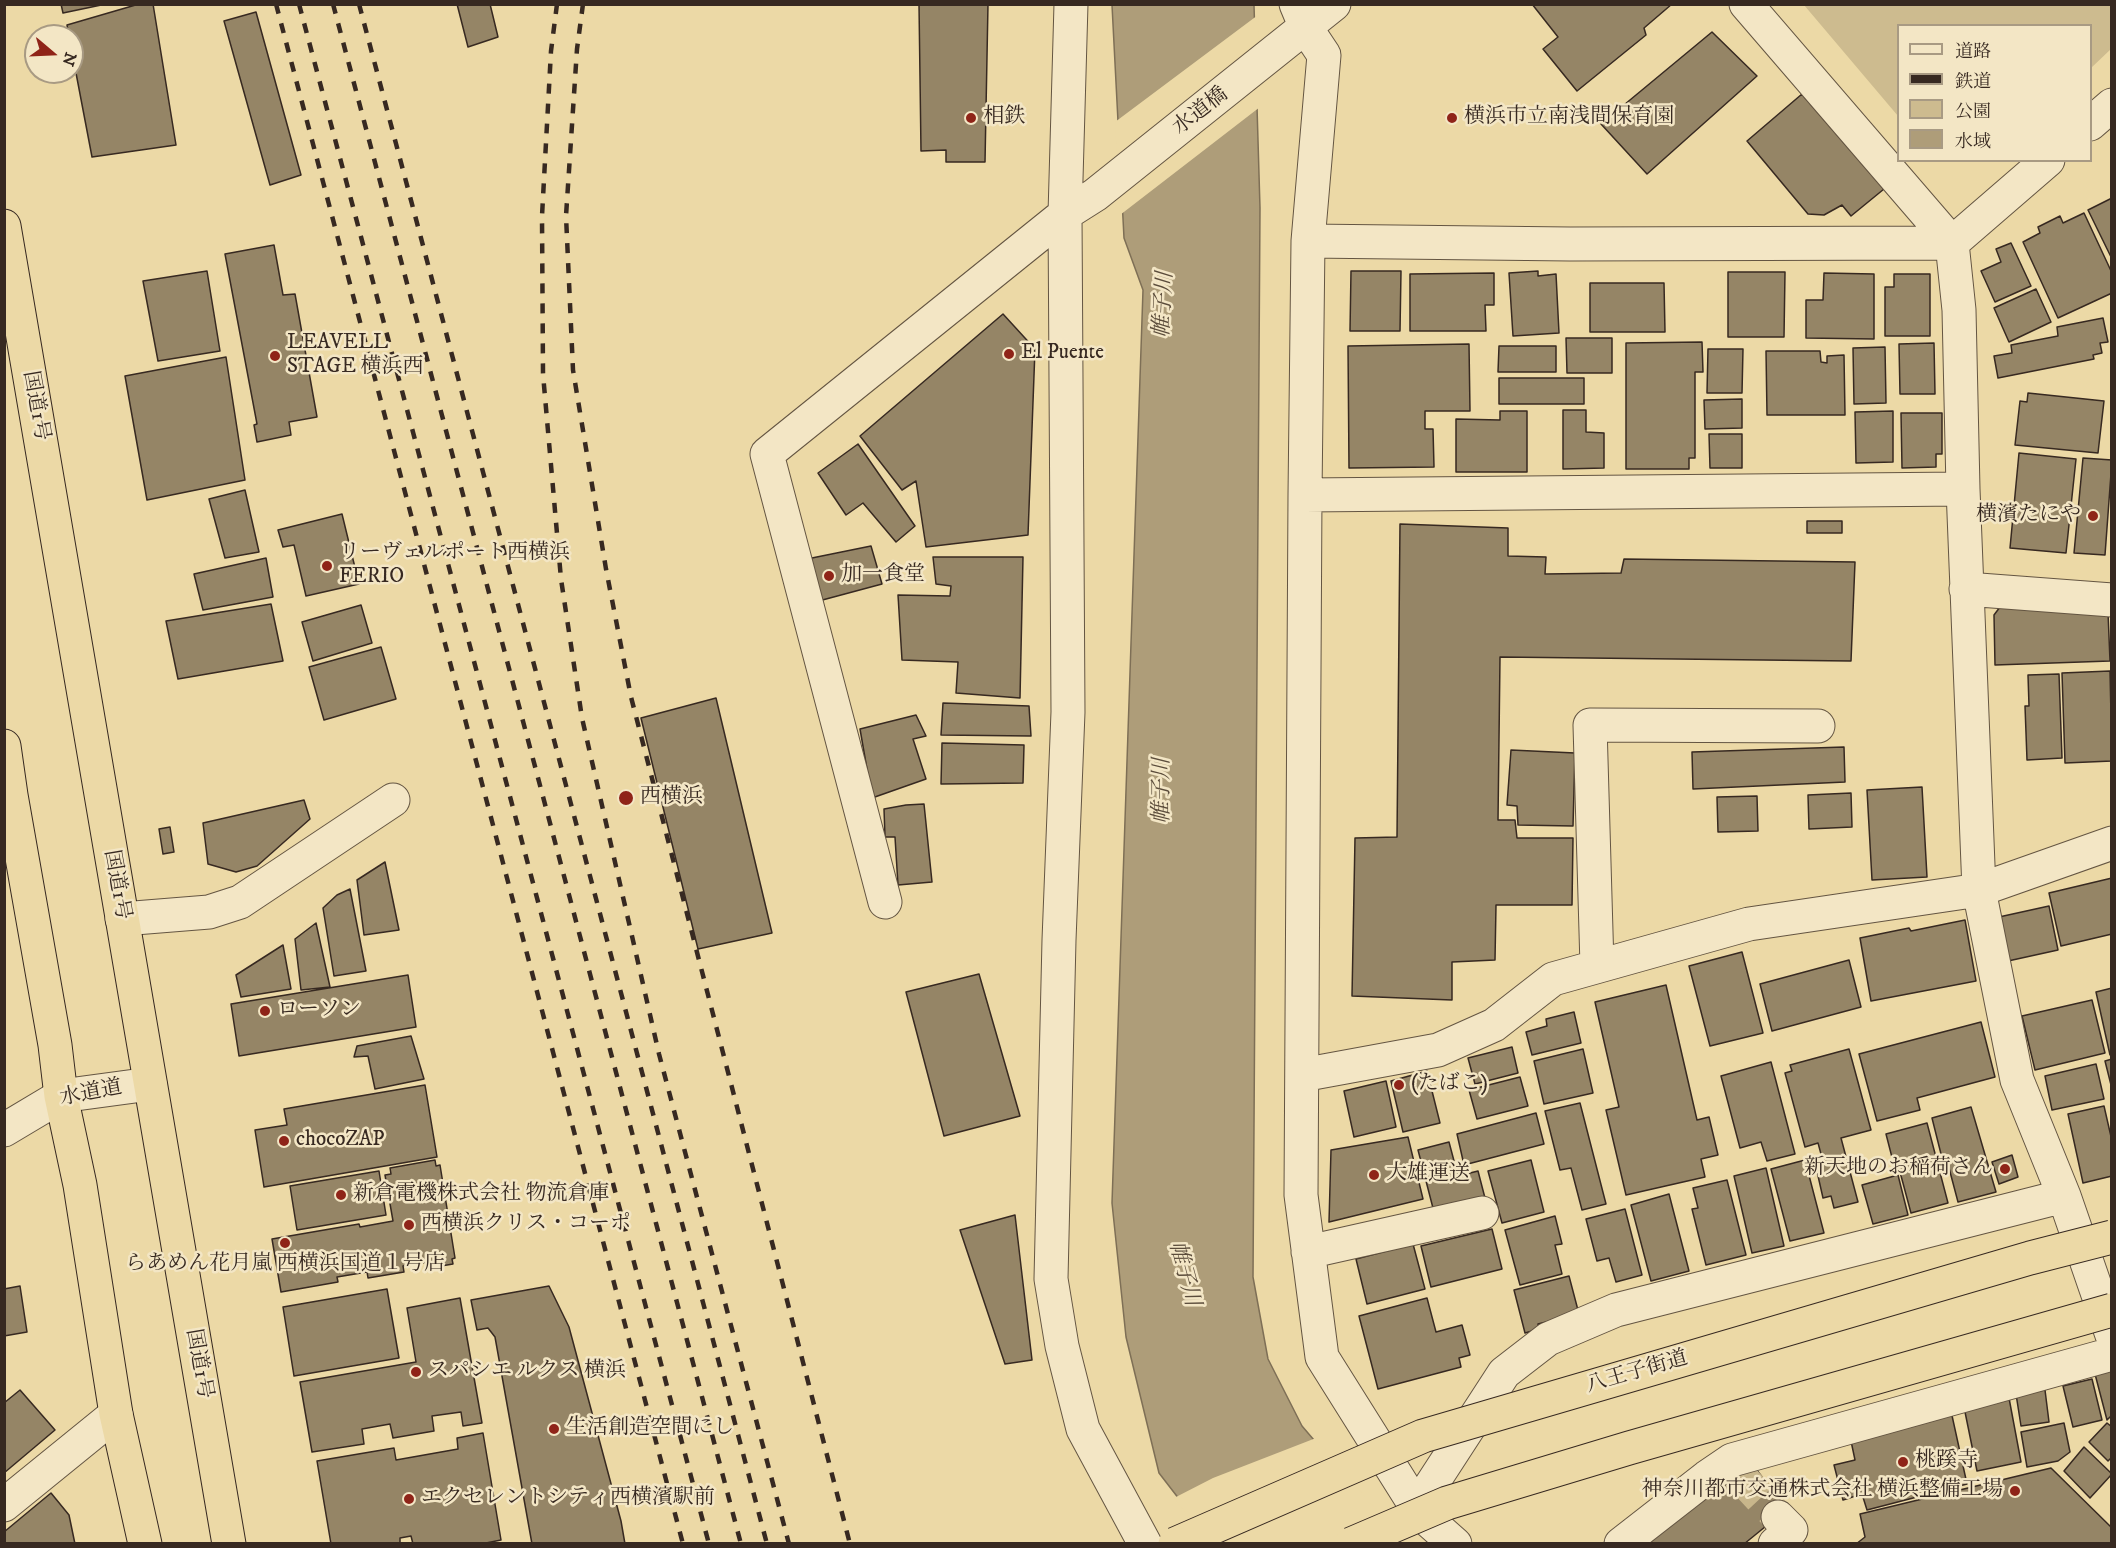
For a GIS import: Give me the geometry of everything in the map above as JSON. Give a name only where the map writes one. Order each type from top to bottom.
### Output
[{"type":"highway","name":"国道1号","points":[[4,226],[229,1544]]},
{"type":"highway","points":[[4,746],[8,795],[55,1046],[61,1096],[80,1185],[116,1414],[145,1544]]},
{"type":"highway","name":"八王子街道","points":[[1175,1544],[1423,1436],[2031,1258],[2112,1238]]},
{"type":"highway","points":[[1351,1544],[1447,1503],[1629,1448],[2112,1310]]},
{"type":"street","points":[[1071,4],[1065,214],[1068,712],[1059,940],[1051,1279],[1062,1346],[1083,1429],[1145,1544]]},
{"type":"street","points":[[1334,4],[1301,16],[1324,56],[1308,242],[1301,1195],[1322,1358],[1420,1513],[1455,1544]]},
{"type":"street","points":[[1746,4],[1952,243],[1959,310],[1962,489],[1979,890],[2017,1080],[2064,1196],[2112,1335]]},
{"type":"street","name":"水道橋","points":[[885,902],[766,454],[1065,214],[1095,195],[1301,16]]},
{"type":"street","points":[[2092,123],[2112,105]]},
{"type":"street","points":[[1308,242],[1952,243],[2046,162]]},
{"type":"street","points":[[1305,495],[1962,489]]},
{"type":"street","points":[[1966,589],[2112,600]]},
{"type":"street","points":[[1597,966],[1590,725],[1818,726]]},
{"type":"street","points":[[122,920],[209,912],[240,902],[393,800]]},
{"type":"street","points":[[1302,1075],[1438,1050],[1494,1025],[1552,979],[1597,966],[1749,924],[1979,890],[2112,843]]},
{"type":"street","name":"水道道","points":[[4,1131],[61,1096],[150,1084]]},
{"type":"street","points":[[1417,1507],[1504,1373],[1548,1339],[1616,1310],[2064,1196]]},
{"type":"street","points":[[1308,1251],[1482,1213]]},
{"type":"street","points":[[1621,1544],[1707,1477],[2112,1354]]},
{"type":"street","points":[[4,1505],[116,1414]]},
{"type":"green space","points":[[1804,5],[2111,5],[2111,49],[2092,67],[2092,24],[1897,24],[1897,115]]},
{"type":"water","name":"帷子川","points":[[1112,5],[1254,5],[1260,208],[1253,1277],[1268,1359],[1302,1426],[1402,1543],[1213,1543],[1159,1473],[1126,1337],[1112,1203],[1143,290],[1124,238]]},
{"type":"pier","points":[[1258,15],[1260,107],[1120,215],[1115,122]]},
{"type":"pier","points":[[1316,1438],[1405,1544],[1209,1544],[1174,1498],[1213,1478]]},
{"type":"building","points":[[61,4],[106,4],[63,13]]},
{"type":"building","points":[[139,4],[153,4],[176,145],[92,157],[78,84],[84,84],[84,24],[70,24]]},
{"type":"building","points":[[457,4],[490,4],[498,37],[468,47]]},
{"type":"building","points":[[919,4],[988,4],[985,162],[946,162],[946,150],[921,151]]},
{"type":"building","points":[[1532,4],[1672,4],[1644,28],[1646,35],[1577,91],[1543,49],[1558,37]]},
{"type":"building","points":[[256,12],[301,175],[270,185],[224,21]]},
{"type":"building","points":[[1712,32],[1757,76],[1647,174],[1601,124]]},
{"type":"building","points":[[1802,94],[1884,189],[1851,216],[1842,205],[1824,215],[1808,214],[1747,141]]},
{"type":"building","points":[[2112,198],[2112,259],[2088,210]]},
{"type":"building","points":[[2084,213],[2112,273],[2112,293],[2058,318],[2023,242],[2040,233],[2038,227],[2060,216],[2063,223]]},
{"type":"building","points":[[2011,243],[2031,286],[1995,302],[1981,271],[2001,262],[1996,249]]},
{"type":"building","name":"LEAVELL STAGE 横浜西","points":[[274,245],[283,295],[295,294],[317,417],[289,422],[291,435],[257,442],[254,425],[257,424],[225,254]]},
{"type":"building","points":[[207,271],[220,351],[158,361],[143,281]]},
{"type":"building","points":[[1351,271],[1401,271],[1400,331],[1350,331]]},
{"type":"building","points":[[1538,271],[1538,276],[1556,274],[1559,333],[1513,336],[1509,273]]},
{"type":"building","points":[[1728,272],[1785,272],[1784,337],[1728,337]]},
{"type":"building","points":[[1494,273],[1494,305],[1485,305],[1486,331],[1410,331],[1410,274]]},
{"type":"building","points":[[1824,273],[1874,274],[1874,339],[1806,338],[1806,300],[1823,300]]},
{"type":"building","points":[[1894,274],[1930,274],[1930,336],[1885,336],[1885,287],[1894,287]]},
{"type":"building","points":[[1590,283],[1664,283],[1665,332],[1590,332]]},
{"type":"building","points":[[2036,289],[2051,322],[2009,342],[1994,308]]},
{"type":"building","points":[[1003,314],[1035,349],[1028,535],[926,547],[916,481],[902,490],[860,436]]},
{"type":"building","points":[[2103,318],[2108,342],[2100,343],[2102,353],[2093,355],[2094,359],[1998,378],[1994,356],[2012,353],[2011,345],[2058,336],[2057,327]]},
{"type":"building","points":[[1566,338],[1612,338],[1612,373],[1567,373]]},
{"type":"building","points":[[1702,342],[1703,372],[1695,372],[1695,458],[1689,458],[1689,469],[1626,469],[1626,343]]},
{"type":"building","points":[[1934,343],[1935,394],[1900,394],[1899,344]]},
{"type":"building","points":[[1469,344],[1470,411],[1425,411],[1425,429],[1433,429],[1434,467],[1349,468],[1348,346]]},
{"type":"building","points":[[1499,346],[1556,346],[1556,372],[1498,372]]},
{"type":"building","points":[[1885,347],[1886,403],[1854,404],[1853,348]]},
{"type":"building","points":[[1708,349],[1743,349],[1742,393],[1707,393]]},
{"type":"building","points":[[1766,351],[1820,351],[1821,362],[1827,363],[1827,356],[1844,355],[1845,415],[1767,415]]},
{"type":"building","points":[[226,357],[245,480],[147,500],[125,376]]},
{"type":"building","points":[[1499,378],[1584,378],[1584,404],[1499,404]]},
{"type":"building","points":[[2028,393],[2104,401],[2098,453],[2015,445],[2020,401],[2027,402]]},
{"type":"building","points":[[1742,399],[1742,428],[1705,429],[1704,400]]},
{"type":"building","points":[[1563,410],[1586,410],[1586,432],[1604,433],[1604,468],[1563,469]]},
{"type":"building","points":[[1500,411],[1527,411],[1527,472],[1456,472],[1456,419],[1500,420]]},
{"type":"building","points":[[1893,411],[1893,462],[1856,463],[1855,412]]},
{"type":"building","points":[[1901,413],[1942,413],[1942,454],[1936,454],[1936,467],[1902,468]]},
{"type":"building","points":[[1709,434],[1742,434],[1742,468],[1710,468]]},
{"type":"building","points":[[858,444],[915,526],[896,542],[863,503],[846,515],[818,473]]},
{"type":"building","points":[[2019,453],[2076,459],[2066,553],[2010,548]]},
{"type":"building","name":"横濱たにや","points":[[2083,458],[2112,460],[2105,555],[2074,553]]},
{"type":"building","points":[[245,490],[259,552],[225,558],[209,499]]},
{"type":"building","name":"リーヴェルポート西横浜 FERIO","points":[[342,514],[359,584],[306,596],[294,545],[283,547],[278,530]]},
{"type":"building","points":[[1807,521],[1842,521],[1842,533],[1807,533]]},
{"type":"building","points":[[1400,524],[1508,528],[1508,556],[1546,557],[1545,574],[1621,573],[1624,559],[1855,562],[1851,661],[1500,657],[1498,820],[1515,820],[1517,838],[1573,838],[1572,905],[1496,905],[1495,960],[1452,962],[1452,1000],[1352,996],[1355,838],[1397,837]]},
{"type":"building","points":[[871,546],[882,584],[815,602],[807,559]]},
{"type":"building","points":[[933,557],[1023,557],[1020,698],[956,693],[958,662],[902,660],[898,595],[950,596],[951,586],[936,584]]},
{"type":"building","points":[[266,558],[273,597],[203,610],[194,574]]},
{"type":"building","points":[[271,604],[283,661],[178,679],[166,621]]},
{"type":"building","points":[[361,605],[372,643],[313,661],[302,622]]},
{"type":"building","points":[[2000,607],[2108,612],[2110,661],[1995,665],[1994,615]]},
{"type":"building","points":[[381,647],[396,699],[324,720],[309,667]]},
{"type":"building","points":[[2110,671],[2112,761],[2065,763],[2062,673]]},
{"type":"building","points":[[2059,674],[2062,758],[2027,760],[2025,706],[2029,706],[2028,675]]},
{"type":"building","name":"西横浜","points":[[716,698],[772,933],[698,949],[641,718]]},
{"type":"building","points":[[943,703],[1029,706],[1031,736],[941,735]]},
{"type":"building","points":[[916,715],[926,736],[913,739],[926,779],[872,798],[860,729]]},
{"type":"building","points":[[942,743],[1024,745],[1023,783],[941,784]]},
{"type":"building","points":[[1844,747],[1845,782],[1693,789],[1692,752]]},
{"type":"building","points":[[1511,750],[1575,753],[1573,826],[1518,825],[1517,806],[1507,805]]},
{"type":"building","points":[[1922,787],[1927,877],[1872,880],[1867,790]]},
{"type":"building","points":[[1851,793],[1852,827],[1809,829],[1808,795]]},
{"type":"building","points":[[1757,796],[1758,831],[1718,832],[1717,797]]},
{"type":"building","points":[[304,800],[310,819],[257,866],[236,872],[208,864],[203,823]]},
{"type":"building","points":[[924,804],[932,882],[898,885],[895,837],[885,837],[884,809]]},
{"type":"building","points":[[170,827],[174,852],[163,854],[159,829]]},
{"type":"building","points":[[385,862],[399,930],[364,935],[357,880]]},
{"type":"building","points":[[2112,878],[2112,934],[2061,946],[2049,893]]},
{"type":"building","points":[[350,889],[366,971],[334,976],[323,908],[337,895]]},
{"type":"building","points":[[2049,906],[2058,950],[2008,961],[1999,917]]},
{"type":"building","points":[[1965,920],[1976,981],[1871,1001],[1860,938]]},
{"type":"building","points":[[316,923],[330,987],[301,990],[295,939]]},
{"type":"building","points":[[283,945],[291,989],[241,997],[236,975]]},
{"type":"building","points":[[1742,952],[1763,1033],[1710,1046],[1689,966]]},
{"type":"building","points":[[1849,960],[1861,1007],[1772,1031],[1760,984]]},
{"type":"building","points":[[979,974],[1020,1116],[944,1136],[906,992]]},
{"type":"building","points":[[408,975],[416,1027],[239,1056],[231,1004]]},
{"type":"building","points":[[1666,985],[1697,1120],[1709,1117],[1718,1155],[1701,1159],[1705,1177],[1626,1195],[1606,1110],[1619,1107],[1595,1002]]},
{"type":"building","points":[[2112,988],[2112,1054],[2110,1055],[2096,992]]},
{"type":"building","points":[[2092,1000],[2105,1053],[2035,1070],[2022,1016]]},
{"type":"building","points":[[1574,1012],[1581,1043],[1532,1055],[1526,1032],[1547,1026],[1546,1019]]},
{"type":"building","points":[[1981,1022],[1995,1077],[1917,1098],[1920,1110],[1877,1121],[1859,1054]]},
{"type":"building","points":[[411,1036],[424,1079],[375,1089],[368,1056],[354,1057],[357,1046]]},
{"type":"building","points":[[1512,1047],[1518,1073],[1475,1084],[1468,1058]]},
{"type":"building","points":[[1583,1049],[1593,1093],[1544,1104],[1534,1061]]},
{"type":"building","points":[[1849,1049],[1871,1130],[1841,1138],[1858,1202],[1834,1208],[1831,1196],[1823,1198],[1816,1167],[1824,1165],[1818,1143],[1805,1147],[1785,1073],[1792,1071],[1790,1065]]},
{"type":"building","points":[[2112,1059],[2112,1089],[2105,1061]]},
{"type":"building","points":[[1771,1062],[1795,1154],[1767,1161],[1761,1142],[1740,1148],[1721,1076]]},
{"type":"building","points":[[2096,1064],[2104,1099],[2052,1110],[2045,1076]]},
{"type":"building","points":[[1427,1071],[1440,1123],[1403,1132],[1391,1081]]},
{"type":"building","points":[[1520,1077],[1528,1106],[1477,1119],[1469,1090]]},
{"type":"building","points":[[1386,1081],[1396,1127],[1354,1137],[1344,1091]]},
{"type":"building","points":[[425,1085],[437,1157],[264,1187],[255,1130],[287,1125],[284,1109]]},
{"type":"building","points":[[1580,1103],[1606,1204],[1582,1210],[1571,1168],[1560,1170],[1545,1111]]},
{"type":"building","points":[[2104,1106],[2112,1141],[2112,1176],[2083,1183],[2068,1114]]},
{"type":"building","points":[[1971,1107],[1996,1192],[1958,1202],[1949,1168],[1945,1170],[1932,1118]]},
{"type":"building","points":[[1536,1113],[1544,1144],[1464,1165],[1457,1134]]},
{"type":"building","points":[[1927,1123],[1948,1203],[1911,1213],[1900,1172],[1896,1173],[1886,1134]]},
{"type":"building","name":"大雄運送","points":[[1408,1137],[1423,1199],[1329,1222],[1331,1150]]},
{"type":"building","points":[[1449,1142],[1458,1176],[1478,1171],[1485,1198],[1434,1212],[1418,1150]]},
{"type":"building","name":"新天地のお稲荷さん","points":[[2012,1155],[2018,1177],[1999,1184],[1992,1162]]},
{"type":"building","name":"西横浜クリス・コーポ","points":[[435,1160],[436,1166],[440,1165],[455,1258],[452,1259],[453,1264],[435,1267],[434,1261],[403,1266],[404,1272],[368,1278],[367,1272],[337,1277],[338,1282],[281,1292],[272,1239],[359,1224],[360,1227],[393,1221],[385,1175],[391,1174],[390,1168]]},
{"type":"building","points":[[1531,1160],[1544,1212],[1502,1223],[1488,1171]]},
{"type":"building","points":[[1805,1160],[1824,1233],[1790,1241],[1771,1169]]},
{"type":"building","points":[[1766,1168],[1784,1246],[1752,1253],[1734,1176]]},
{"type":"building","points":[[379,1171],[386,1215],[297,1230],[290,1186]]},
{"type":"building","points":[[1898,1175],[1908,1215],[1873,1224],[1862,1185]]},
{"type":"building","points":[[1727,1180],[1746,1255],[1706,1265],[1692,1209],[1698,1208],[1693,1188]]},
{"type":"building","points":[[1669,1194],[1689,1271],[1651,1281],[1631,1205]]},
{"type":"building","points":[[1625,1209],[1642,1275],[1616,1282],[1609,1258],[1597,1261],[1586,1219]]},
{"type":"building","points":[[1015,1215],[1032,1360],[1005,1364],[960,1230]]},
{"type":"building","points":[[1555,1216],[1562,1244],[1555,1245],[1562,1274],[1520,1285],[1505,1230]]},
{"type":"building","points":[[1492,1229],[1502,1269],[1431,1287],[1421,1246]]},
{"type":"building","points":[[1413,1244],[1425,1289],[1367,1304],[1356,1259]]},
{"type":"building","points":[[1569,1276],[1579,1314],[1538,1324],[1539,1329],[1525,1333],[1514,1290]]},
{"type":"building","points":[[20,1286],[27,1332],[4,1336],[4,1289]]},
{"type":"building","name":"生活創造空間にし","points":[[549,1286],[569,1327],[621,1521],[625,1544],[532,1544],[495,1337],[488,1328],[477,1330],[471,1300]]},
{"type":"building","points":[[387,1289],[399,1358],[294,1376],[283,1307]]},
{"type":"building","name":"スパシエ ルクス 横浜","points":[[460,1298],[482,1423],[463,1426],[461,1412],[432,1416],[434,1431],[393,1438],[390,1424],[362,1429],[364,1444],[312,1452],[300,1382],[416,1362],[407,1308]]},
{"type":"building","points":[[1427,1298],[1436,1332],[1462,1325],[1470,1355],[1459,1358],[1461,1367],[1378,1389],[1359,1316]]},
{"type":"building","points":[[2112,1368],[2112,1415],[2107,1420],[2095,1374]]},
{"type":"building","points":[[2092,1379],[2102,1420],[2073,1427],[2063,1386]]},
{"type":"building","points":[[20,1390],[55,1430],[4,1473],[4,1403]]},
{"type":"building","points":[[2045,1390],[2049,1422],[2021,1426],[2016,1394]]},
{"type":"building","points":[[2009,1398],[2021,1462],[1977,1471],[1964,1407]]},
{"type":"building","name":"桃蹊寺","points":[[1951,1411],[1967,1484],[1867,1510],[1862,1494],[1843,1500],[1834,1465],[1855,1460],[1851,1441]]},
{"type":"building","points":[[2064,1423],[2070,1452],[2058,1461],[2027,1467],[2021,1432]]},
{"type":"building","points":[[2107,1423],[2112,1427],[2112,1457],[2108,1461],[2089,1442]]},
{"type":"building","name":"エクセレントシティ西横濱駅前","points":[[483,1433],[501,1540],[481,1544],[413,1544],[411,1536],[400,1538],[400,1543],[396,1544],[331,1544],[317,1461],[394,1448],[396,1460],[458,1449],[457,1438]]},
{"type":"building","points":[[2084,1447],[2112,1474],[2090,1498],[2064,1471]]},
{"type":"building","points":[[1752,1464],[1787,1509],[1744,1544],[1645,1544]]},
{"type":"building","name":"神奈川都市交通株式会社 横浜整備工場","points":[[2051,1468],[2112,1528],[2112,1544],[1856,1544],[1865,1537],[1860,1514]]},
{"type":"building","points":[[51,1493],[69,1515],[75,1544],[4,1544],[4,1532]]},
{"type":"tunnel","points":[[1738,1474],[1778,1517]]},
{"type":"railway","points":[[276,4],[683,1544]]},
{"type":"railway","points":[[299,4],[709,1544]]},
{"type":"railway","points":[[333,4],[741,1544]]},
{"type":"railway","points":[[359,4],[767,1544]]},
{"type":"railway","points":[[557,4],[551,51],[542,216],[543,374],[561,579],[582,718],[659,1054],[789,1544]]},
{"type":"railway","points":[[583,4],[577,49],[566,216],[573,370],[606,569],[631,697],[850,1544]]},
{"type":"place","name":"相鉄","points":[[971,118]]},
{"type":"place","name":"横浜市立南浅間保育園","points":[[1452,118]]},
{"type":"place","name":"El Puente","points":[[1009,354]]},
{"type":"place","name":"LEAVELL STAGE 横浜西","points":[[275,356]]},
{"type":"place","name":"横濱たにや","points":[[2093,516]]},
{"type":"place","name":"リーヴェルポート西横浜 FERIO","points":[[327,566]]},
{"type":"place","name":"加一食堂","points":[[829,576]]},
{"type":"place","name":"西横浜","points":[[626,798]]},
{"type":"place","name":"ローソン","points":[[265,1011]]},
{"type":"place","name":"(たばこ)","points":[[1399,1085]]},
{"type":"place","name":"chocoZAP","points":[[284,1141]]},
{"type":"place","name":"新天地のお稲荷さん","points":[[2005,1169]]},
{"type":"place","name":"大雄運送","points":[[1374,1175]]},
{"type":"place","name":"新倉電機株式会社 物流倉庫","points":[[341,1195]]},
{"type":"place","name":"西横浜クリス・コーポ","points":[[409,1225]]},
{"type":"place","name":"らあめん花月嵐 西横浜国道１号店","points":[[285,1243]]},
{"type":"place","name":"スパシエ ルクス 横浜","points":[[416,1372]]},
{"type":"place","name":"生活創造空間にし","points":[[554,1429]]},
{"type":"place","name":"桃蹊寺","points":[[1903,1462]]},
{"type":"place","name":"神奈川都市交通株式会社 横浜整備工場","points":[[2015,1491]]},
{"type":"place","name":"エクセレントシティ西横濱駅前","points":[[409,1499]]}]
